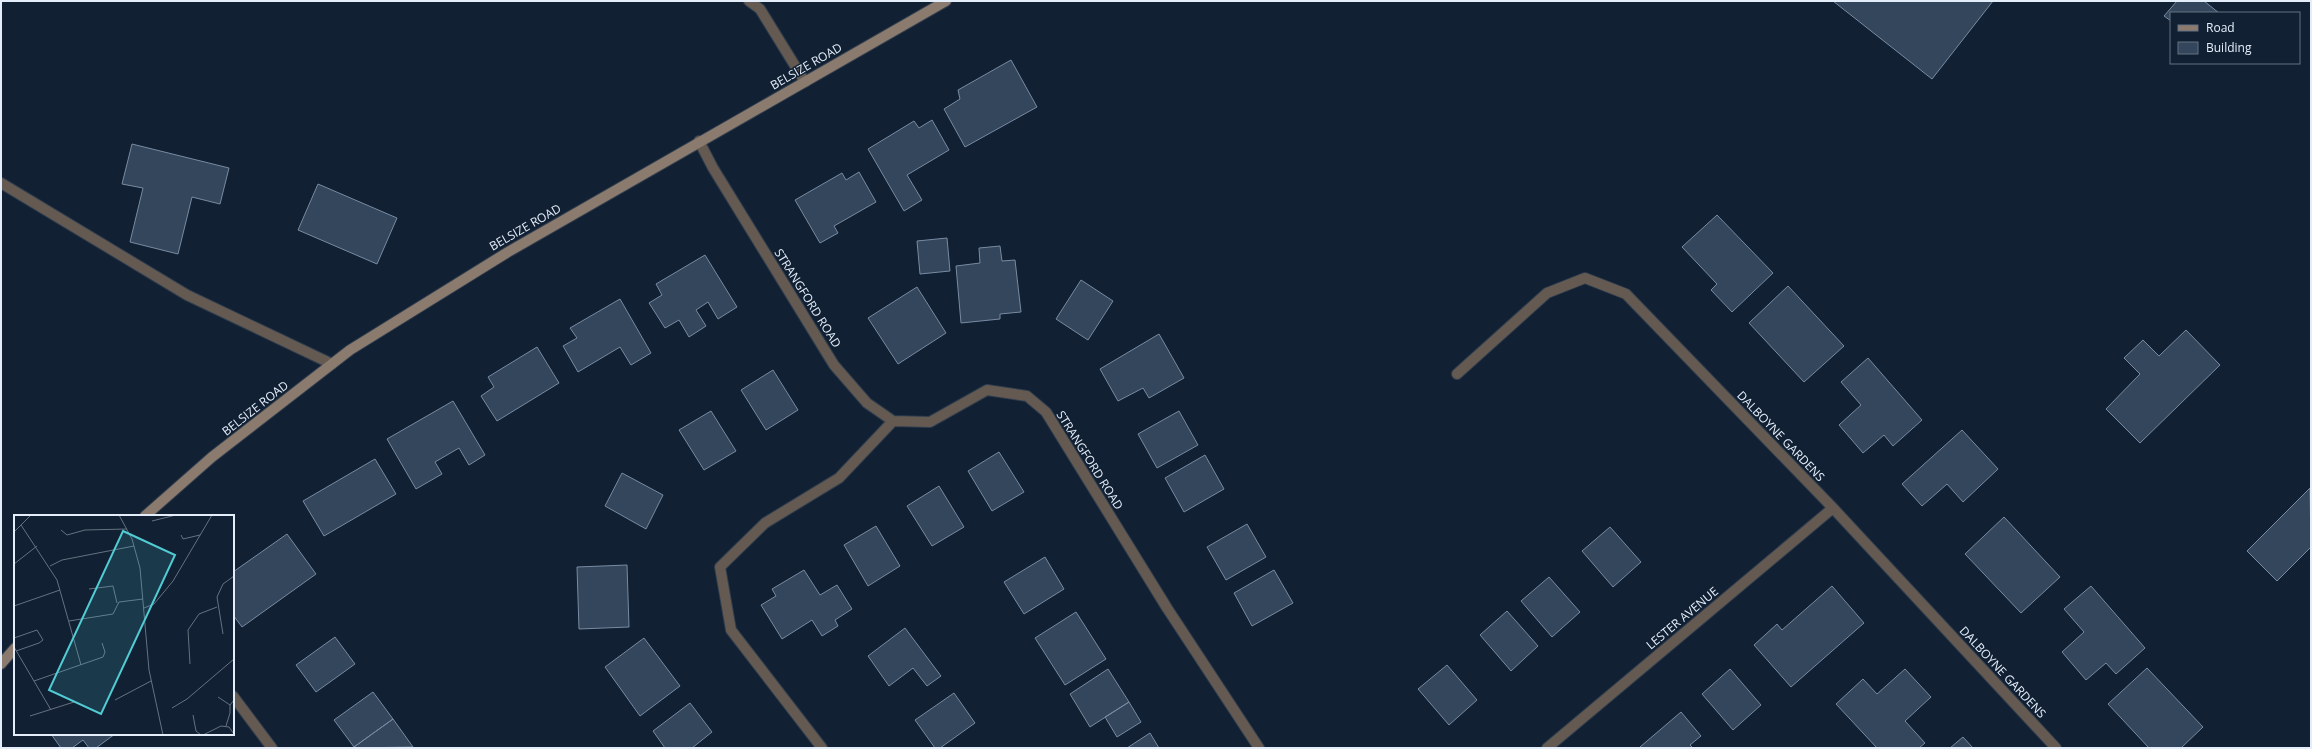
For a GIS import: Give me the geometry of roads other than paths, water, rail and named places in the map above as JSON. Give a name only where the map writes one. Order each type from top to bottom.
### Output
[{"type":"street","points":[[749,1],[760,9],[805,82]]},
{"type":"street","name":"BELSIZE ROAD","points":[[146,515],[212,457],[350,350],[508,252],[946,1]]},
{"type":"street","name":"STRANGFORD ROAD","points":[[700,141],[713,168],[834,365],[867,403],[893,421],[930,422],[987,390],[1027,396],[1046,412],[1167,608],[1259,748]]},
{"type":"street","points":[[1,183],[187,295],[332,364]]},
{"type":"street","name":"DALBOYNE GARDENS","points":[[1457,374],[1547,293],[1585,278],[1626,294],[1833,508],[2056,748]]},
{"type":"street","points":[[822,748],[731,630],[720,567],[764,523],[840,478],[893,421]]},
{"type":"street","name":"LESTER AVENUE","points":[[1547,748],[1833,508]]},
{"type":"street","points":[[1,664],[14,649]]},
{"type":"street","points":[[234,697],[272,748]]}]
